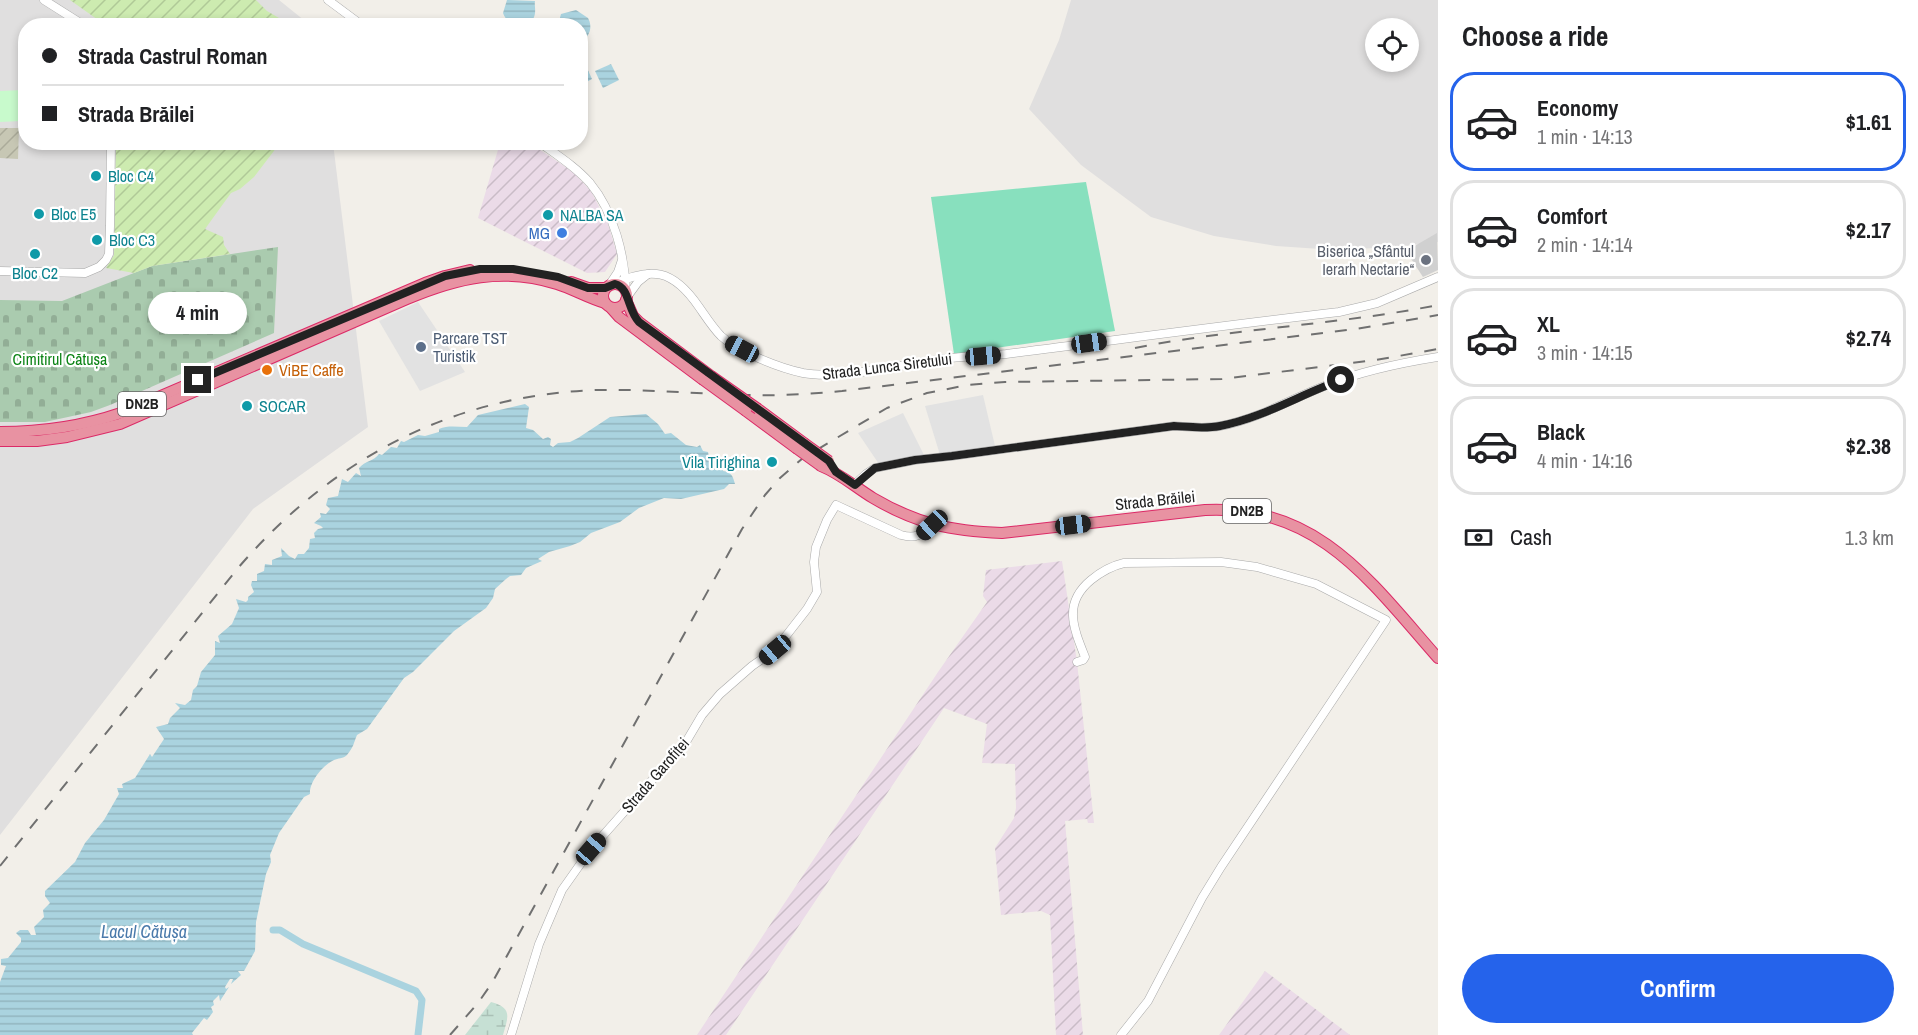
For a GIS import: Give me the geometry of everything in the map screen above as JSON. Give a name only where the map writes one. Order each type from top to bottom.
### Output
[{"type":"highway","name":"DN2B","points":[[0,432],[37,432],[66,428],[92,423],[121,413],[445,276],[480,269],[513,269],[558,277],[588,288],[622,286],[626,296]]},
{"type":"highway","name":"Strada Brăilei","points":[[0,441],[37,441],[67,437],[120,424],[447,283],[490,276],[536,279],[556,284],[608,306],[619,317],[855,485],[893,508],[932,525],[976,532],[1002,533],[1205,510],[1224,509],[1255,513],[1289,522],[1320,539],[1359,571],[1438,658]]},
{"type":"highway","points":[[608,286],[603,294],[608,306],[619,308],[626,296]]},
{"type":"highway","name":"Strada Brăilei","points":[[626,296],[633,316],[707,378]]},
{"type":"street","points":[[44,0],[72,18]]},
{"type":"street","points":[[328,0],[352,18]]},
{"type":"street","points":[[0,271],[85,273],[99,267],[106,260],[109,254],[111,150]]},
{"type":"street","points":[[550,150],[575,168],[596,191],[610,218],[623,259],[626,296]]},
{"type":"street","points":[[608,286],[618,272],[623,259]]},
{"type":"street","name":"Strada Lunca Siretului","points":[[623,259],[635,270],[666,275],[683,287],[715,328],[731,343],[781,366],[804,373],[819,374],[1002,354],[1339,312],[1377,303],[1438,277]]},
{"type":"street","points":[[608,286],[626,278],[652,272]]},
{"type":"street","points":[[626,296],[641,278],[652,272]]},
{"type":"street","points":[[855,485],[875,468],[915,460],[1174,426],[1199,428],[1219,426],[1261,414],[1341,380],[1376,369],[1438,357]]},
{"type":"street","name":"Strada Garofiței","points":[[511,1035],[539,944],[562,890],[591,849],[686,742],[702,715],[720,694],[752,666],[775,650],[807,609],[817,592],[814,562],[816,546],[826,520],[836,505],[910,537],[919,537],[932,525]]},
{"type":"street","points":[[1077,662],[1083,660],[1084,657],[1074,623],[1073,608],[1077,596],[1088,583],[1109,566],[1124,563],[1221,562],[1257,567],[1316,584],[1386,620]]},
{"type":"street","points":[[1121,1035],[1148,1001],[1202,898],[1221,867],[1386,620],[1395,610]]},
{"type":"shaded area","points":[[0,0],[279,0],[301,18],[18,18],[18,150],[334,150],[368,427],[253,509],[0,835]]},
{"type":"shaded area","points":[[1071,0],[1438,0],[1438,242],[1397,247],[1335,250],[1276,246],[1214,236],[1151,217],[1081,165],[1029,109],[1059,40]]},
{"type":"shaded area","points":[[0,128],[18,128],[18,159],[0,158]]},
{"type":"shaded area","points":[[498,150],[540,150],[573,172],[591,191],[608,224],[617,254],[605,272],[587,273],[478,218]]},
{"type":"shaded area","points":[[1437,233],[1438,270],[1423,277],[1406,251]]},
{"type":"shaded area","name":"Parcare TST Turistik","points":[[418,302],[465,372],[420,391],[379,321]]},
{"type":"shaded area","points":[[983,395],[995,446],[940,455],[925,406]]},
{"type":"shaded area","points":[[903,413],[924,455],[879,464],[858,433]]},
{"type":"shaded area","points":[[1062,561],[1077,662],[1094,823],[1088,823],[1087,819],[1065,821],[1083,1035],[1056,1035],[1050,915],[1041,911],[1001,915],[995,848],[1014,818],[1016,808],[1015,764],[982,763],[987,724],[944,708],[726,1035],[697,1035],[987,602],[983,596],[986,570]]},
{"type":"shaded area","points":[[1265,971],[1350,1035],[1219,1035]]},
{"type":"green space","points":[[70,0],[256,0],[267,11],[279,18],[95,18]]},
{"type":"green space","points":[[18,90],[18,121],[0,122],[0,91]]},
{"type":"green space","points":[[116,150],[275,150],[254,177],[240,189],[231,193],[205,229],[223,237],[224,245],[230,254],[152,266],[134,273],[106,268],[114,255]]},
{"type":"green space","points":[[1086,182],[1115,331],[954,354],[931,197]]},
{"type":"green space","name":"Cimitirul Cătușa","points":[[278,247],[274,333],[91,412],[45,422],[0,422],[0,300],[62,301],[152,266]]},
{"type":"green space","points":[[491,1002],[506,1010],[503,1035],[465,1035]]},
{"type":"water","points":[[507,0],[535,1],[533,18],[506,18],[503,13]]},
{"type":"water","points":[[576,10],[588,18],[560,18],[561,14]]},
{"type":"water","points":[[611,64],[619,80],[603,88],[595,71]]},
{"type":"water","name":"Lacul Cătușa","points":[[525,404],[529,407],[526,428],[533,430],[543,439],[548,437],[551,439],[550,445],[553,447],[558,443],[570,442],[578,438],[610,417],[646,414],[658,424],[665,434],[671,433],[686,445],[697,447],[700,445],[703,451],[708,452],[710,461],[718,459],[723,471],[733,477],[735,484],[729,484],[724,489],[681,499],[664,498],[639,508],[620,522],[591,533],[580,542],[549,552],[538,559],[542,561],[526,568],[521,575],[510,576],[506,579],[495,589],[493,598],[486,608],[454,631],[404,678],[367,729],[357,735],[347,755],[330,762],[321,770],[312,784],[310,794],[304,797],[279,833],[270,855],[271,862],[266,874],[256,922],[255,951],[244,971],[238,971],[241,975],[231,984],[233,979],[230,979],[225,987],[226,989],[229,987],[220,1001],[219,995],[213,1001],[214,1005],[211,1007],[213,1012],[207,1020],[204,1018],[192,1033],[193,1035],[0,1035],[0,982],[6,966],[1,965],[1,959],[8,958],[21,942],[21,938],[16,933],[20,930],[28,930],[31,935],[36,935],[34,927],[44,917],[43,910],[50,903],[45,896],[45,891],[75,862],[85,843],[104,820],[119,794],[117,788],[123,788],[122,784],[135,778],[150,754],[152,757],[164,739],[156,727],[168,724],[170,718],[180,708],[175,703],[185,705],[191,700],[201,672],[215,655],[215,641],[220,643],[218,636],[232,624],[239,608],[236,599],[246,602],[248,600],[254,592],[252,581],[257,581],[257,574],[264,571],[265,564],[272,565],[272,560],[282,556],[281,548],[295,559],[298,554],[304,554],[309,548],[310,539],[315,538],[314,533],[323,528],[314,523],[321,517],[320,513],[326,514],[330,509],[326,505],[328,498],[338,496],[342,479],[348,482],[356,473],[361,476],[359,468],[379,454],[382,455],[391,447],[397,448],[401,441],[404,442],[418,435],[425,436],[439,432],[439,429],[446,427],[467,427],[478,415]]},
{"type":"waterway","points":[[273,930],[280,930],[303,944],[416,991],[422,1000],[418,1035]]},
{"type":"railway","points":[[1135,348],[1438,305]]},
{"type":"railway","points":[[0,866],[238,568],[274,529],[313,495],[355,465],[398,440],[444,420],[493,405],[544,395],[597,390],[759,395],[830,392],[1356,329],[1438,315]]},
{"type":"railway","points":[[450,1035],[492,983],[742,529],[765,495],[803,458],[887,408],[927,393],[968,385],[1005,382],[1222,379],[1376,360],[1438,349]]},
{"type":"place","name":"Bloc C4","points":[[96,176]]},
{"type":"place","name":"Bloc E5","points":[[39,214]]},
{"type":"place","name":"NALBA SA","points":[[548,215]]},
{"type":"place","name":"MG","points":[[562,233]]},
{"type":"place","name":"Bloc C3","points":[[97,240]]},
{"type":"place","name":"Bloc C2","points":[[35,254]]},
{"type":"place","name":"Biserica „Sfântul Ierarh Nectarie“","points":[[1426,260]]},
{"type":"place","name":"Parcare TST Turistik","points":[[421,347]]},
{"type":"place","name":"ViBE Caffe","points":[[267,370]]},
{"type":"place","name":"SOCAR","points":[[247,406]]},
{"type":"place","name":"Vila Tirighina","points":[[772,462]]},
{"type":"route","points":[[198,380],[426,283],[445,276],[490,268],[537,272],[588,288],[605,288],[615,284],[622,286],[633,316],[639,322],[829,461],[836,472],[855,485],[875,468],[915,460],[1174,426],[1199,428],[1229,424],[1261,414],[1341,380]]}]
